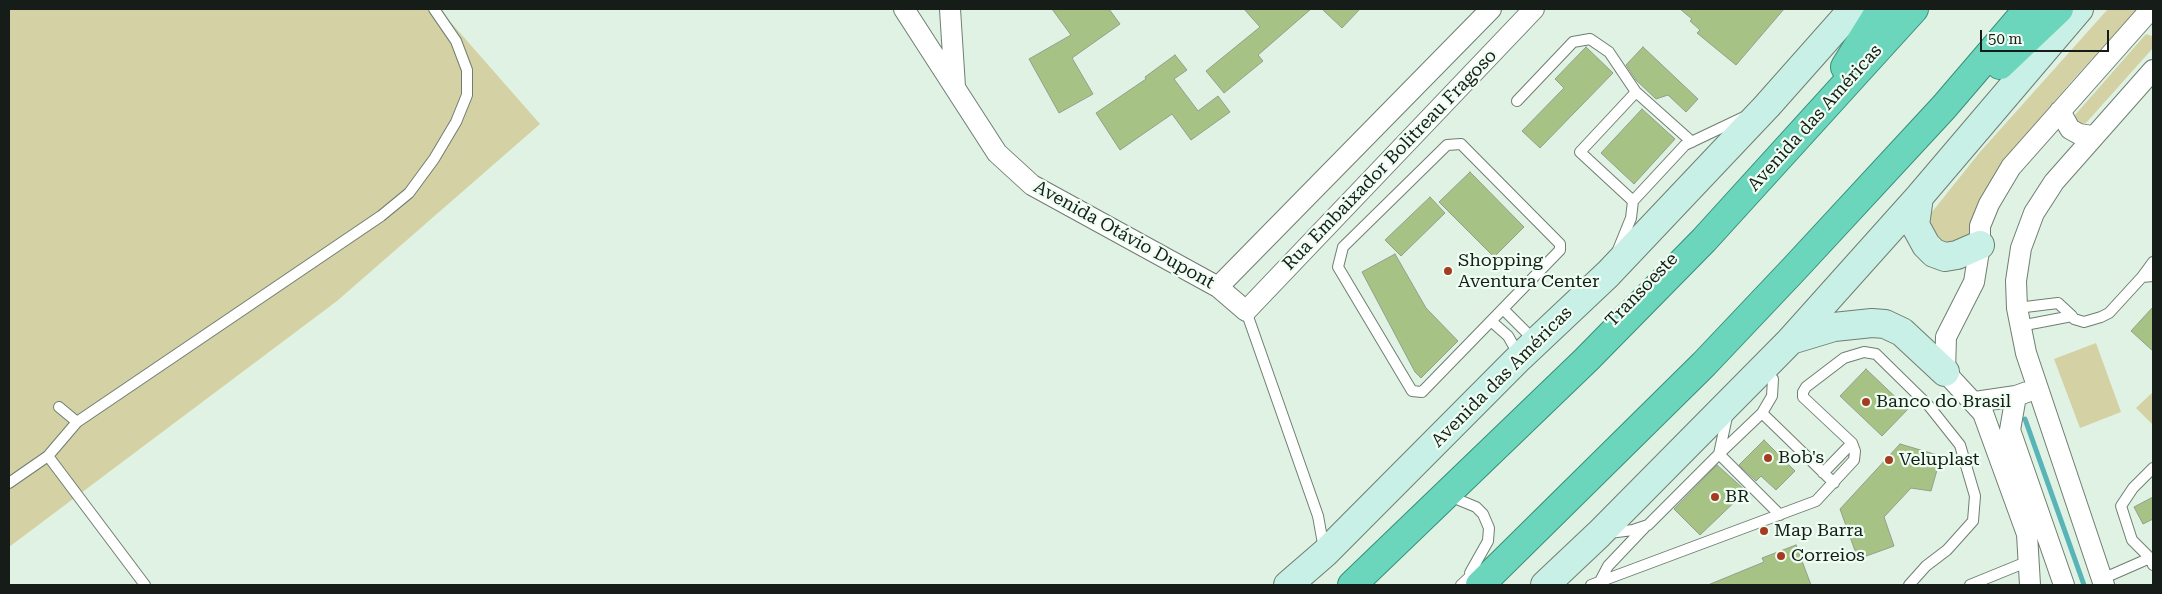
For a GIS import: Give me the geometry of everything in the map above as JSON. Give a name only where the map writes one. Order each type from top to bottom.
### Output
[{"type":"highway","points":[[1823,110],[1834,84],[1881,9]]},
{"type":"highway","points":[[1468,584],[1704,364],[1944,107],[2028,9]]},
{"type":"highway","points":[[1944,107],[1958,101],[1983,83],[2059,9]]},
{"type":"highway","name":"Avenida das Américas","points":[[1352,585],[1593,353],[1704,240],[1823,110],[1918,12]]},
{"type":"main road","name":"Avenida das Américas","points":[[1288,585],[1325,552],[1528,350],[1608,274],[1767,106],[1852,9]]},
{"type":"main road","points":[[1545,585],[1790,341],[1919,197],[2079,9]]},
{"type":"main road","points":[[1919,197],[1915,225],[1926,245],[1934,253],[1945,257],[1957,255],[1980,245]]},
{"type":"main road","points":[[1790,341],[1834,327],[1872,323],[1886,324],[1902,332],[1946,372]]},
{"type":"street","name":"Avenida Otávio Dupont","points":[[904,9],[997,153],[1032,185],[1218,287],[1246,311]]},
{"type":"street","points":[[950,9],[955,88]]},
{"type":"street","name":"Rua Embaixador Bolitreau Fragoso","points":[[1218,287],[1491,9]]},
{"type":"street","name":"Rua Embaixador Bolitreau Fragoso","points":[[1246,311],[1534,9]]},
{"type":"street","points":[[2030,585],[2027,534],[1983,413],[1946,372],[1946,337],[1974,282],[1980,245],[1980,226],[1989,204],[2011,167],[2060,111],[2147,19]]},
{"type":"street","points":[[2103,582],[2037,388],[2019,317],[2016,282],[2021,248],[2034,213],[2054,182],[2092,136],[2152,71]]},
{"type":"street","points":[[2060,111],[2070,129],[2079,134],[2092,136]]},
{"type":"street","points":[[1975,402],[2016,396],[2037,388]]},
{"type":"street","points":[[2016,396],[2010,430],[2064,585]]},
{"type":"lane","points":[[9,483],[48,456],[77,422],[381,216],[408,193],[434,159],[456,122],[467,95],[467,70],[456,41],[434,9]]},
{"type":"lane","points":[[1976,53],[2015,9]]},
{"type":"lane","points":[[1903,37],[1918,12]]},
{"type":"lane","points":[[1517,101],[1573,42],[1590,39],[1609,52],[1636,92],[1692,142]]},
{"type":"lane","points":[[1634,201],[1580,152],[1636,92]]},
{"type":"lane","points":[[1608,274],[1631,218],[1634,201],[1685,145],[1767,106]]},
{"type":"lane","points":[[1750,300],[1918,118]]},
{"type":"lane","points":[[1447,144],[1461,144],[1560,244],[1560,250],[1491,321],[1422,392],[1412,391],[1338,267],[1343,247],[1447,144]]},
{"type":"lane","name":"Transoeste","points":[[1508,450],[1780,173]]},
{"type":"lane","points":[[2019,317],[2058,303],[2074,319],[2084,322],[2109,312],[2142,277],[2153,262]]},
{"type":"lane","points":[[2142,277],[2153,276]]},
{"type":"lane","points":[[1503,309],[1528,350]]},
{"type":"lane","points":[[1246,311],[1318,516],[1325,552]]},
{"type":"lane","points":[[2019,317],[2072,316]]},
{"type":"lane","points":[[1491,321],[1528,350]]},
{"type":"lane","points":[[1596,585],[1816,501],[1854,460],[1855,451],[1852,443],[1803,396],[1803,392],[1806,387],[1844,358],[1864,352],[1876,354],[1922,399],[1960,446],[1975,496],[1973,522],[1947,550],[1926,566],[1909,585]]},
{"type":"lane","points":[[1596,585],[1608,566],[1762,413],[1772,396],[1773,379]]},
{"type":"lane","points":[[1719,454],[1730,401]]},
{"type":"lane","points":[[59,407],[77,422]]},
{"type":"lane","points":[[1762,413],[1834,483]]},
{"type":"lane","points":[[1823,473],[1852,443]]},
{"type":"lane","points":[[1719,454],[1780,515]]},
{"type":"lane","points":[[48,456],[146,585]]},
{"type":"lane","points":[[2103,582],[2152,561],[2132,540],[2121,506],[2133,488],[2153,468]]},
{"type":"lane","points":[[1459,500],[1476,507],[1483,514],[1489,528],[1488,541],[1468,584]]},
{"type":"lane","points":[[1598,534],[1633,530],[1648,525]]},
{"type":"lane","points":[[1468,584],[1492,556]]},
{"type":"lane","points":[[1970,585],[2029,561]]},
{"type":"shaded area","points":[[9,9],[439,9],[540,124],[337,301],[9,547]]},
{"type":"shaded area","points":[[2108,9],[2137,9],[2006,158],[1987,192],[1970,235],[1955,247],[1933,238],[1928,219],[1932,212],[1980,152]]},
{"type":"shaded area","points":[[2146,34],[2152,36],[2153,48],[2086,123],[2081,125],[2076,121],[2075,115]]},
{"type":"shaded area","points":[[2096,343],[2121,412],[2080,428],[2054,359]]},
{"type":"shaded area","points":[[2153,392],[2153,425],[2136,408]]},
{"type":"building","points":[[1052,9],[1109,9],[1120,24],[1072,58],[1093,94],[1059,113],[1029,59],[1071,35]]},
{"type":"building","points":[[1244,9],[1311,9],[1258,55],[1263,61],[1224,93],[1206,71],[1260,27]]},
{"type":"building","points":[[1322,9],[1360,9],[1342,28]]},
{"type":"building","points":[[1680,9],[1784,9],[1736,65],[1697,33],[1700,30],[1690,21],[1692,19]]},
{"type":"building","points":[[1586,47],[1613,73],[1540,148],[1522,131],[1564,88],[1555,79]]},
{"type":"building","points":[[1643,47],[1698,99],[1686,112],[1668,95],[1656,99],[1636,80],[1626,65]]},
{"type":"building","points":[[1175,55],[1187,70],[1174,79],[1198,111],[1218,96],[1230,112],[1191,140],[1172,114],[1120,150],[1096,113],[1146,79],[1145,77]]},
{"type":"building","points":[[1642,109],[1675,139],[1634,184],[1601,153]]},
{"type":"building","points":[[1470,172],[1524,227],[1494,257],[1439,202]]},
{"type":"building","points":[[1430,197],[1445,213],[1401,256],[1385,240]]},
{"type":"building","points":[[1395,254],[1426,308],[1458,341],[1421,378],[1415,372],[1362,272]]},
{"type":"building","points":[[2153,307],[2153,351],[2131,331]]},
{"type":"building","points":[[1866,369],[1908,409],[1882,436],[1840,396]]},
{"type":"building","points":[[1764,440],[1795,471],[1776,490],[1761,476],[1756,481],[1739,465]]},
{"type":"building","points":[[1900,444],[1941,456],[1931,491],[1911,488],[1884,517],[1894,546],[1858,559],[1840,509]]},
{"type":"building","points":[[1717,465],[1746,491],[1700,535],[1674,509]]},
{"type":"building","points":[[2153,497],[2153,519],[2143,524],[2134,507]]},
{"type":"building","points":[[1796,545],[1811,585],[1708,585],[1764,562],[1762,558]]},
{"type":"waterway","points":[[2025,419],[2084,585]]},
{"type":"place","name":"Shopping Aventura Center","points":[[1448,271]]},
{"type":"place","name":"Banco do Brasil","points":[[1866,402]]},
{"type":"place","name":"Bob's","points":[[1768,458]]},
{"type":"place","name":"Veluplast","points":[[1889,460]]},
{"type":"place","name":"BR","points":[[1715,497]]},
{"type":"place","name":"Map Barra","points":[[1764,531]]},
{"type":"place","name":"Correios","points":[[1781,556]]}]
